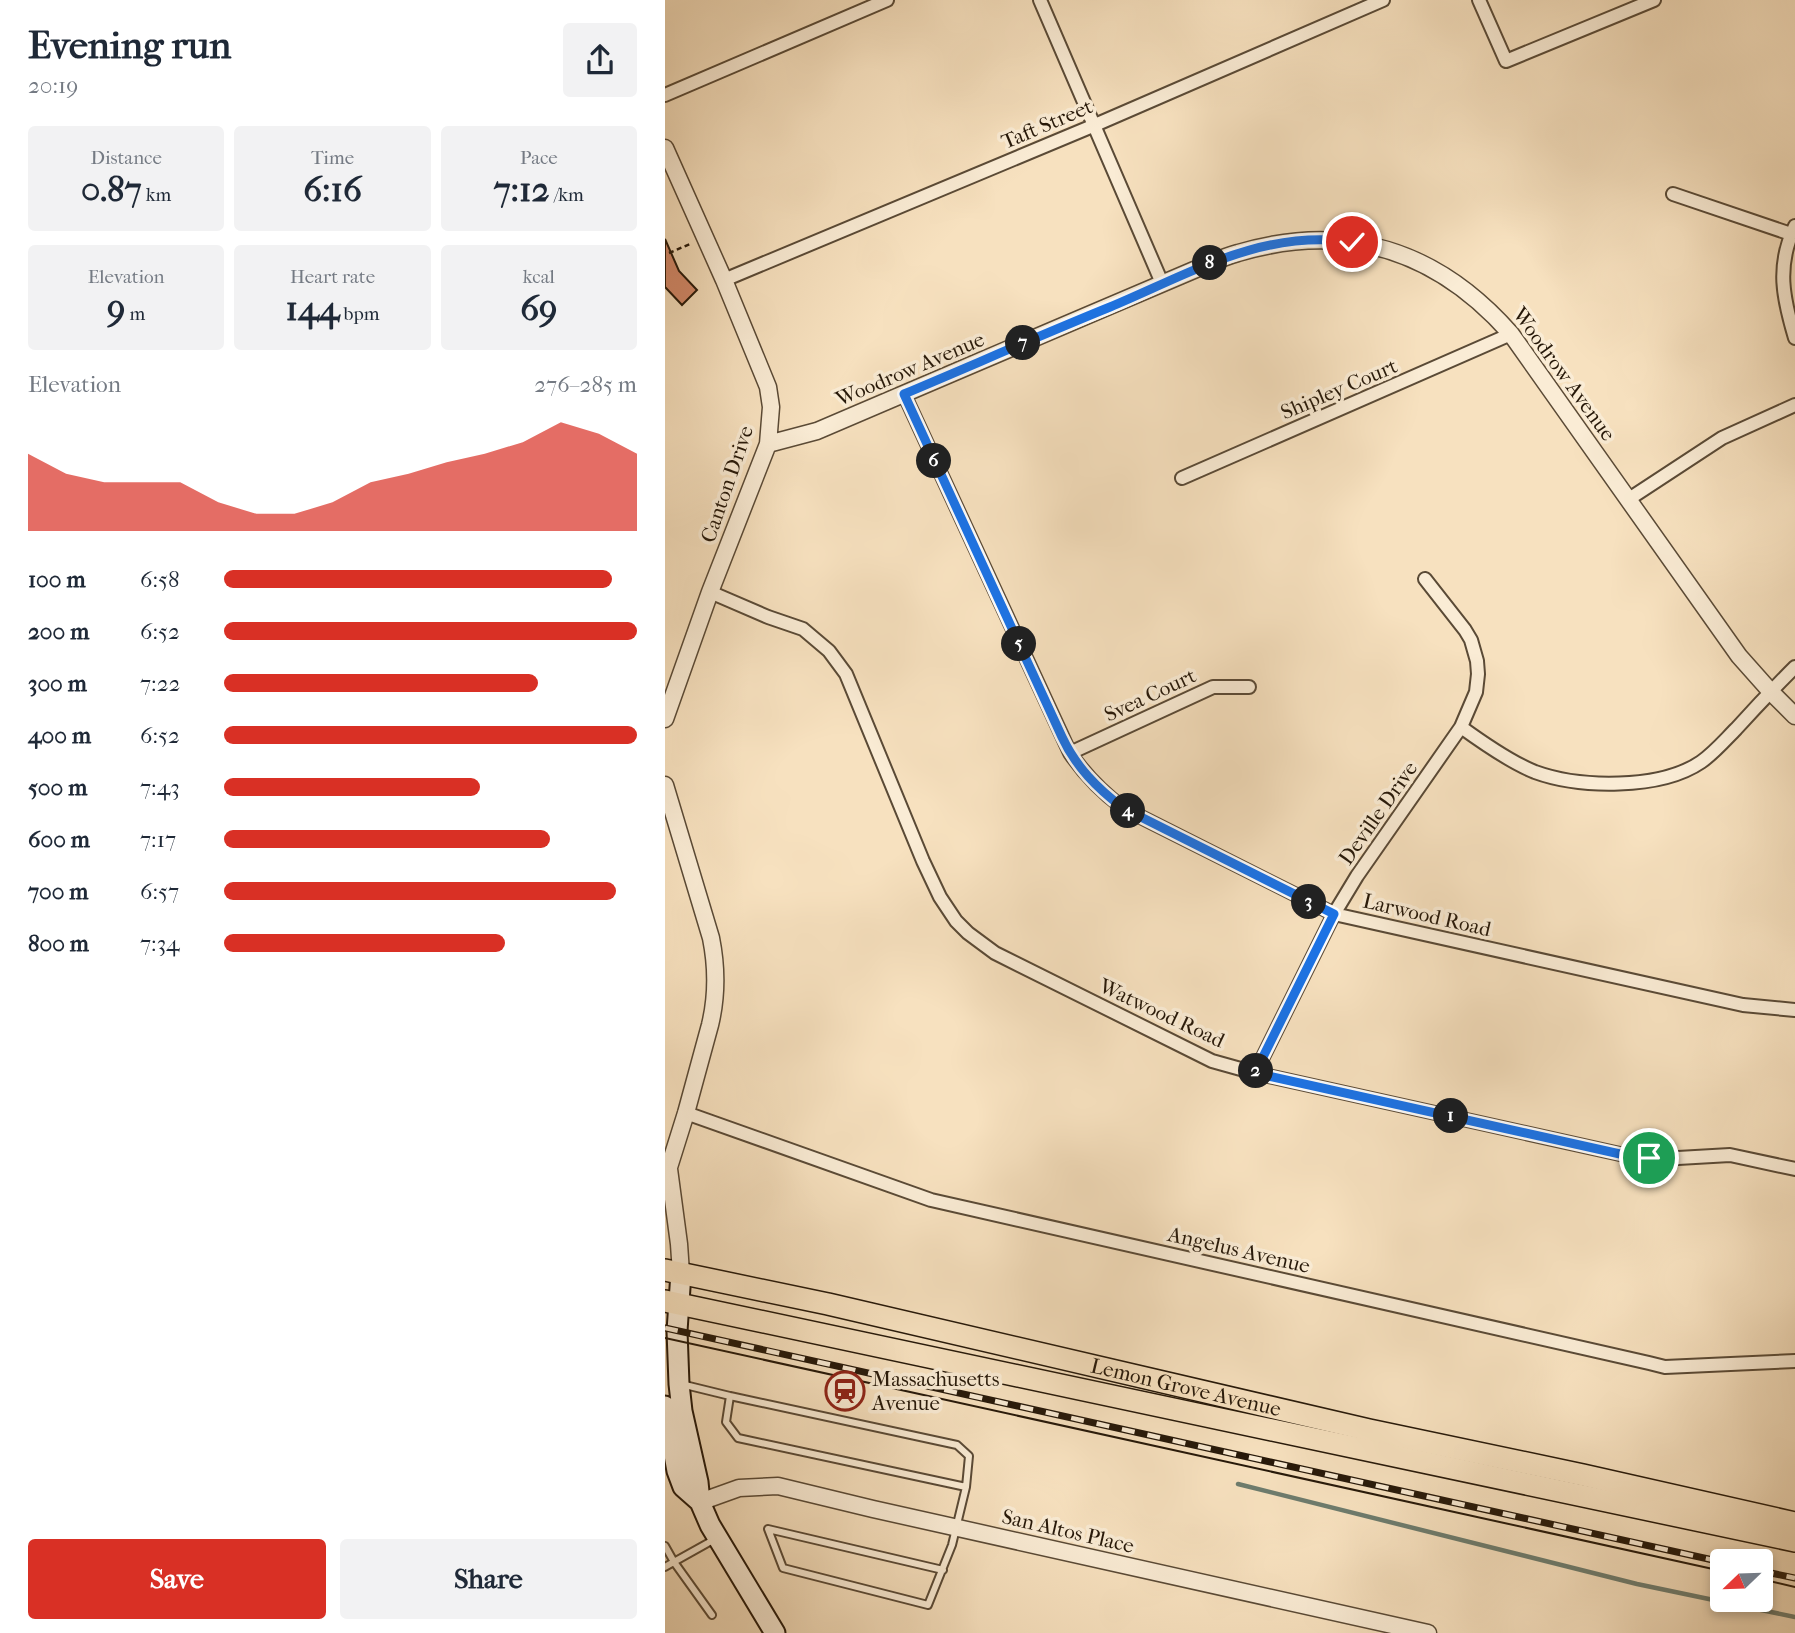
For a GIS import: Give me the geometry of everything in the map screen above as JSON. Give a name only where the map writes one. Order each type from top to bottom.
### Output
[{"type":"main road","points":[[673,1271],[682,1411],[700,1502],[710,1525],[775,1633]]},
{"type":"main road","name":"Lemon Grove Avenue","points":[[673,1271],[828,1304],[1369,1430],[1583,1475],[1707,1513]]},
{"type":"main road","name":"Lemon Grove Avenue","points":[[673,1303],[1707,1513]]},
{"type":"main road","points":[[665,1406],[677,1471],[683,1487],[700,1502]]},
{"type":"main road","points":[[1707,1513],[1795,1523]]},
{"type":"main road","points":[[1707,1513],[1795,1541]]},
{"type":"street","points":[[665,95],[887,0]]},
{"type":"street","points":[[1040,0],[1162,283]]},
{"type":"street","name":"Taft Street","points":[[724,280],[1095,125],[1384,0]]},
{"type":"street","points":[[1479,0],[1506,61],[1654,0]]},
{"type":"street","name":"Canton Drive","points":[[665,148],[768,387],[771,407],[768,444],[665,719]]},
{"type":"street","points":[[1673,194],[1793,230],[1784,260],[1783,287],[1787,314],[1795,338]]},
{"type":"street","name":"Woodrow Avenue","points":[[768,444],[817,431],[1236,253],[1272,243],[1317,239],[1361,243],[1404,256],[1444,275],[1481,302],[1511,334],[1739,656],[1795,716]]},
{"type":"street","name":"Shipley Court","points":[[1182,478],[1511,334]]},
{"type":"street","name":"Larwood Road","points":[[904,394],[1070,753],[1102,793],[1123,808],[1334,914],[1743,1005],[1795,1010]]},
{"type":"street","points":[[1629,499],[1722,438],[1795,405]]},
{"type":"street","name":"Deville Drive","points":[[1255,1073],[1334,914],[1357,876],[1461,727],[1476,692],[1477,661],[1471,640],[1425,579]]},
{"type":"street","name":"Watwood Road","points":[[711,592],[803,629],[829,651],[846,674],[940,897],[956,921],[995,953],[1212,1061],[1255,1073],[1638,1158],[1730,1155],[1795,1169]]},
{"type":"street","points":[[1461,727],[1534,771],[1573,782],[1599,784],[1648,781],[1683,772],[1703,761],[1795,667]]},
{"type":"street","name":"Svea Court","points":[[1070,753],[1213,687],[1249,687]]},
{"type":"street","points":[[665,785],[709,930],[716,967],[713,1011],[667,1173],[673,1271]]},
{"type":"street","name":"Angelus Avenue","points":[[686,1113],[932,1200],[1665,1367],[1795,1361]]},
{"type":"street","name":"San Altos Place","points":[[700,1502],[739,1489],[778,1486],[1427,1633]]},
{"type":"lane","points":[[679,1384],[957,1446],[969,1456],[966,1487],[952,1545],[943,1570],[928,1605],[783,1568],[768,1529],[943,1570]]},
{"type":"lane","points":[[730,1396],[726,1422],[738,1438],[966,1487]]},
{"type":"lane","points":[[665,1567],[717,1537]]},
{"type":"lane","points":[[665,1546],[712,1615]]},
{"type":"path","points":[[669,253],[690,244]]},
{"type":"building","points":[[665,239],[679,271],[697,290],[682,305],[665,287]]},
{"type":"waterway","points":[[1238,1484],[1637,1584],[1795,1617]]},
{"type":"tram line","points":[[665,1338],[1710,1568]]},
{"type":"tram line","points":[[1773,1582],[1795,1587]]},
{"type":"railway","points":[[665,1328],[1710,1559]]},
{"type":"railway","points":[[1773,1573],[1795,1578]]},
{"type":"place","name":"Massachusetts Avenue","points":[[845,1391]]},
{"type":"route","points":[[1352,242],[1294,240],[1236,253],[904,394],[1062,737],[1079,767],[1102,793],[1123,808],[1334,914],[1255,1073],[1638,1158],[1649,1158]]}]
